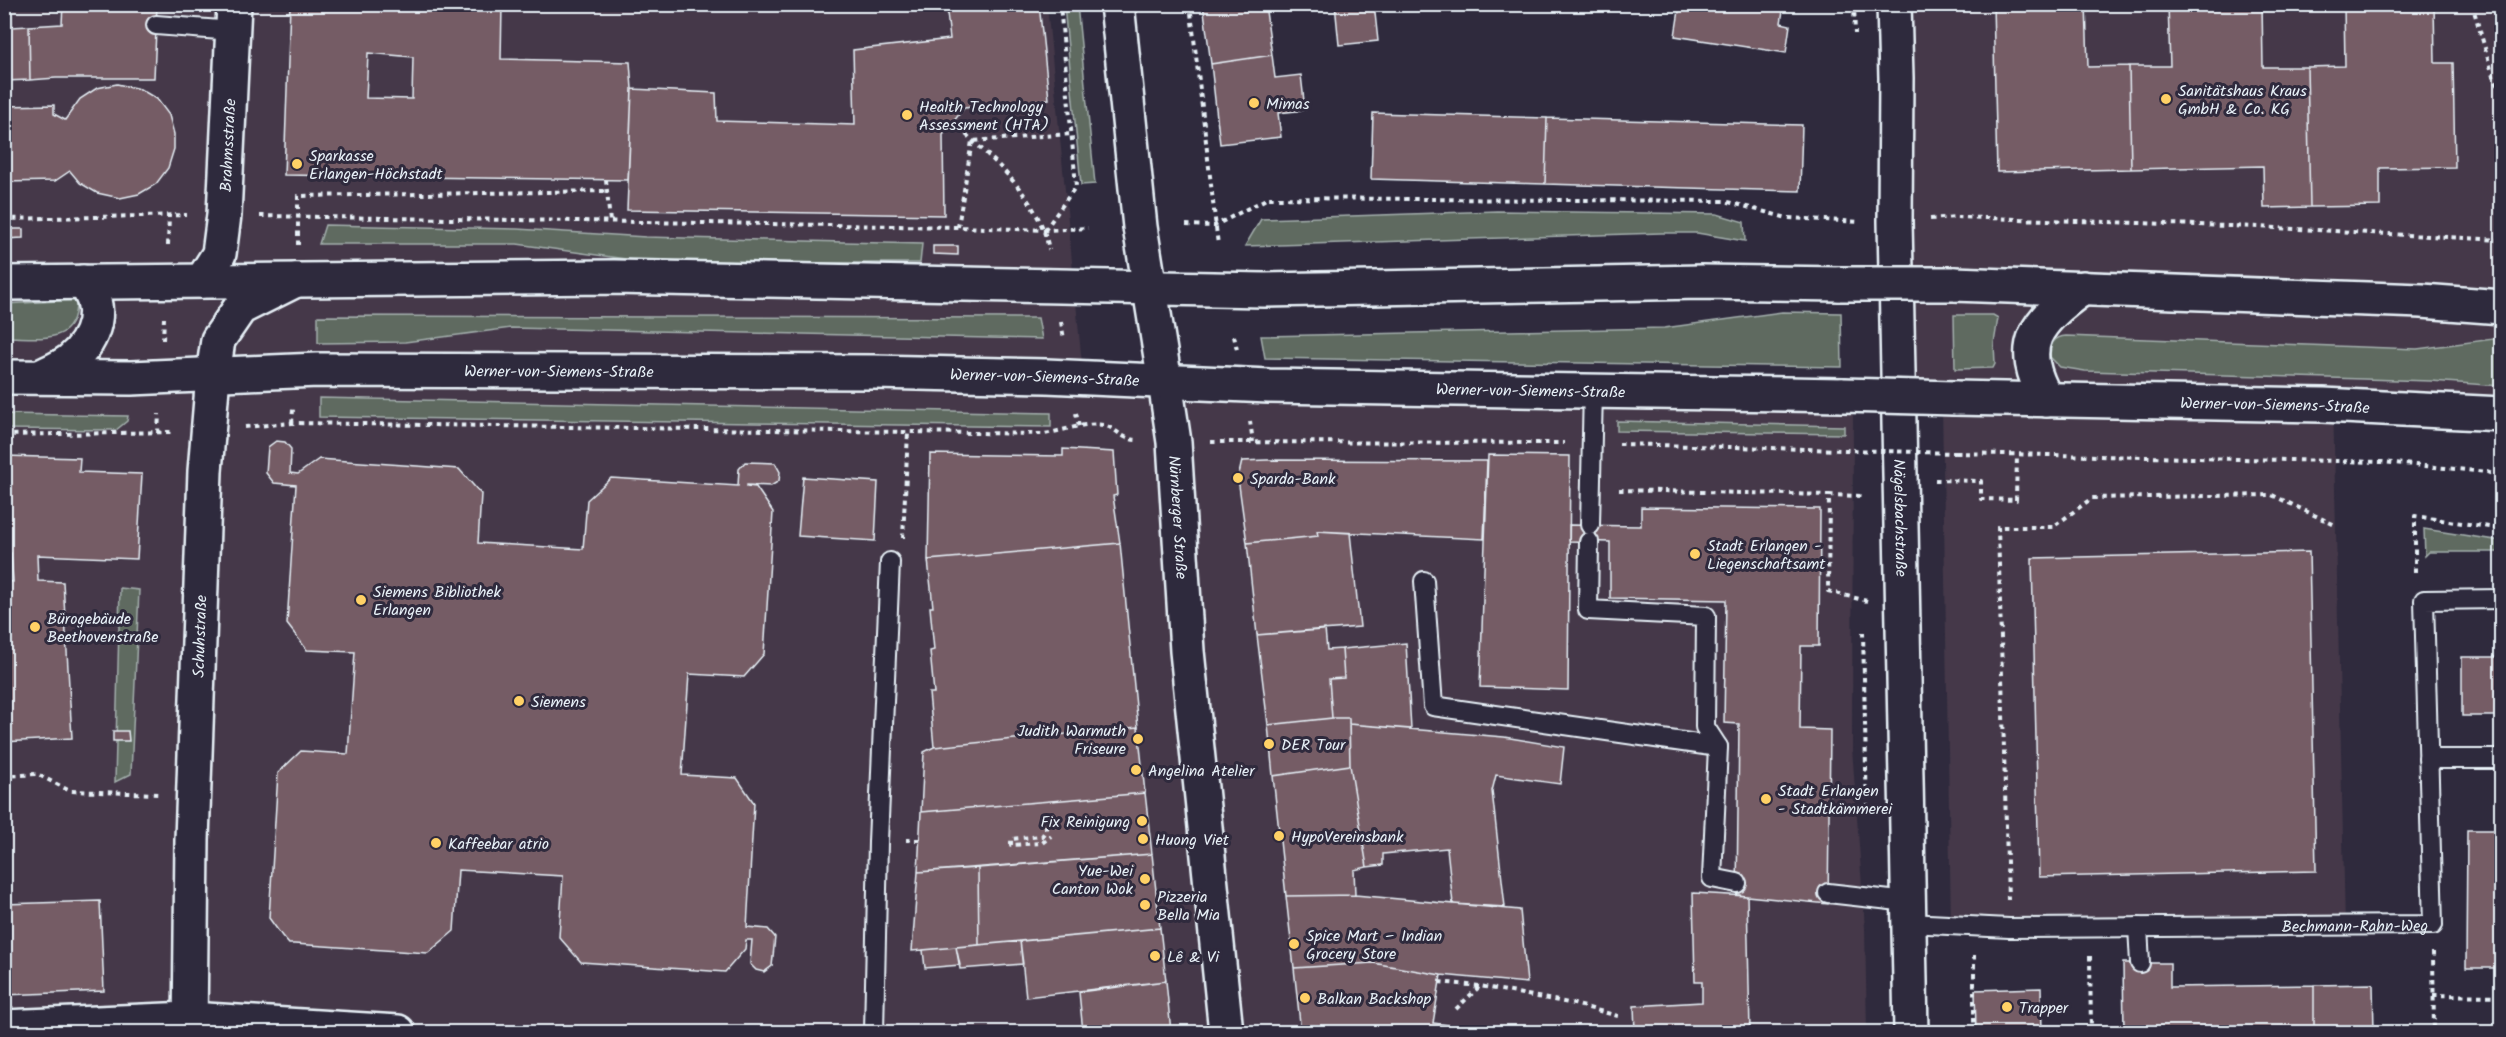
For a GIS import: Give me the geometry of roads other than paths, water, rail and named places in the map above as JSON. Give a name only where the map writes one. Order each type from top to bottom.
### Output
[{"type":"main road","name":"Nürnberger Straße","points":[[1117,4],[1140,227],[1174,442],[1187,651],[1226,1032]]},
{"type":"main road","name":"Nägelsbachstraße","points":[[1894,4],[1895,221],[1902,472],[1902,611],[1911,1032]]},
{"type":"main road","name":"Brahmsstraße","points":[[202,281],[219,254],[224,215],[234,18]]},
{"type":"main road","points":[[4,283],[614,277],[1264,290],[1702,282],[2083,288],[2502,307]]},
{"type":"main road","name":"Schuhstraße","points":[[190,1026],[194,796],[205,471],[213,375],[218,340],[240,308],[296,280]]},
{"type":"main road","name":"Werner-von-Siemens-Straße","points":[[42,376],[73,359],[90,333],[96,318],[96,300],[83,282]]},
{"type":"main road","points":[[2047,400],[2037,382],[2032,365],[2031,348],[2035,336],[2057,306],[2083,288]]},
{"type":"main road","name":"Werner-von-Siemens-Straße","points":[[4,376],[161,376],[318,370],[874,372],[1046,376],[1269,386],[1593,389],[2323,405],[2502,414]]},
{"type":"main road","points":[[4,1027],[190,1026],[398,1032]]},
{"type":"lane","points":[[156,25],[234,18]]},
{"type":"lane","points":[[1593,389],[1588,610],[1707,616],[1705,727],[1718,747],[1712,878],[1737,883]]},
{"type":"lane","points":[[874,1032],[878,842],[890,562]]},
{"type":"lane","points":[[1424,581],[1433,706],[1718,747]]},
{"type":"lane","name":"Bechmann-Rahn-Weg","points":[[1828,893],[1974,927],[2433,925],[2424,600],[2502,599]]},
{"type":"lane","points":[[2428,759],[2502,759]]},
{"type":"lane","points":[[2138,927],[2140,963]]},
{"type":"place","name":"Sanitätshaus Kraus GmbH & Co. KG","points":[[2166,99]]},
{"type":"place","name":"Mimas","points":[[1254,103]]},
{"type":"place","name":"Health Technology Assessment (HTA)","points":[[907,115]]},
{"type":"place","name":"Sparkasse Erlangen-Höchstadt","points":[[297,164]]},
{"type":"place","name":"Sparda-Bank","points":[[1238,478]]},
{"type":"place","name":"Stadt Erlangen - Liegenschaftsamt","points":[[1695,554]]},
{"type":"place","name":"Siemens Bibliothek Erlangen","points":[[361,600]]},
{"type":"place","name":"Bürogebäude Beethovenstraße","points":[[35,627]]},
{"type":"place","name":"Siemens","points":[[519,701]]},
{"type":"place","name":"Judith Warmuth Friseure","points":[[1138,739]]},
{"type":"place","name":"DER Tour","points":[[1269,744]]},
{"type":"place","name":"Angelina Atelier","points":[[1136,770]]},
{"type":"place","name":"Stadt Erlangen - Stadtkämmerei","points":[[1766,799]]},
{"type":"place","name":"Fix Reinigung","points":[[1142,821]]},
{"type":"place","name":"HypoVereinsbank","points":[[1279,836]]},
{"type":"place","name":"Huong Viet","points":[[1143,839]]},
{"type":"place","name":"Kaffeebar atrio","points":[[436,843]]},
{"type":"place","name":"Yue-Wei Canton Wok","points":[[1145,879]]},
{"type":"place","name":"Pizzeria Bella Mia","points":[[1145,905]]},
{"type":"place","name":"Spice Mart – Indian Grocery Store","points":[[1294,944]]},
{"type":"place","name":"Lê & Vi","points":[[1155,956]]},
{"type":"place","name":"Balkan Backshop","points":[[1305,998]]},
{"type":"place","name":"Trapper","points":[[2007,1007]]}]
